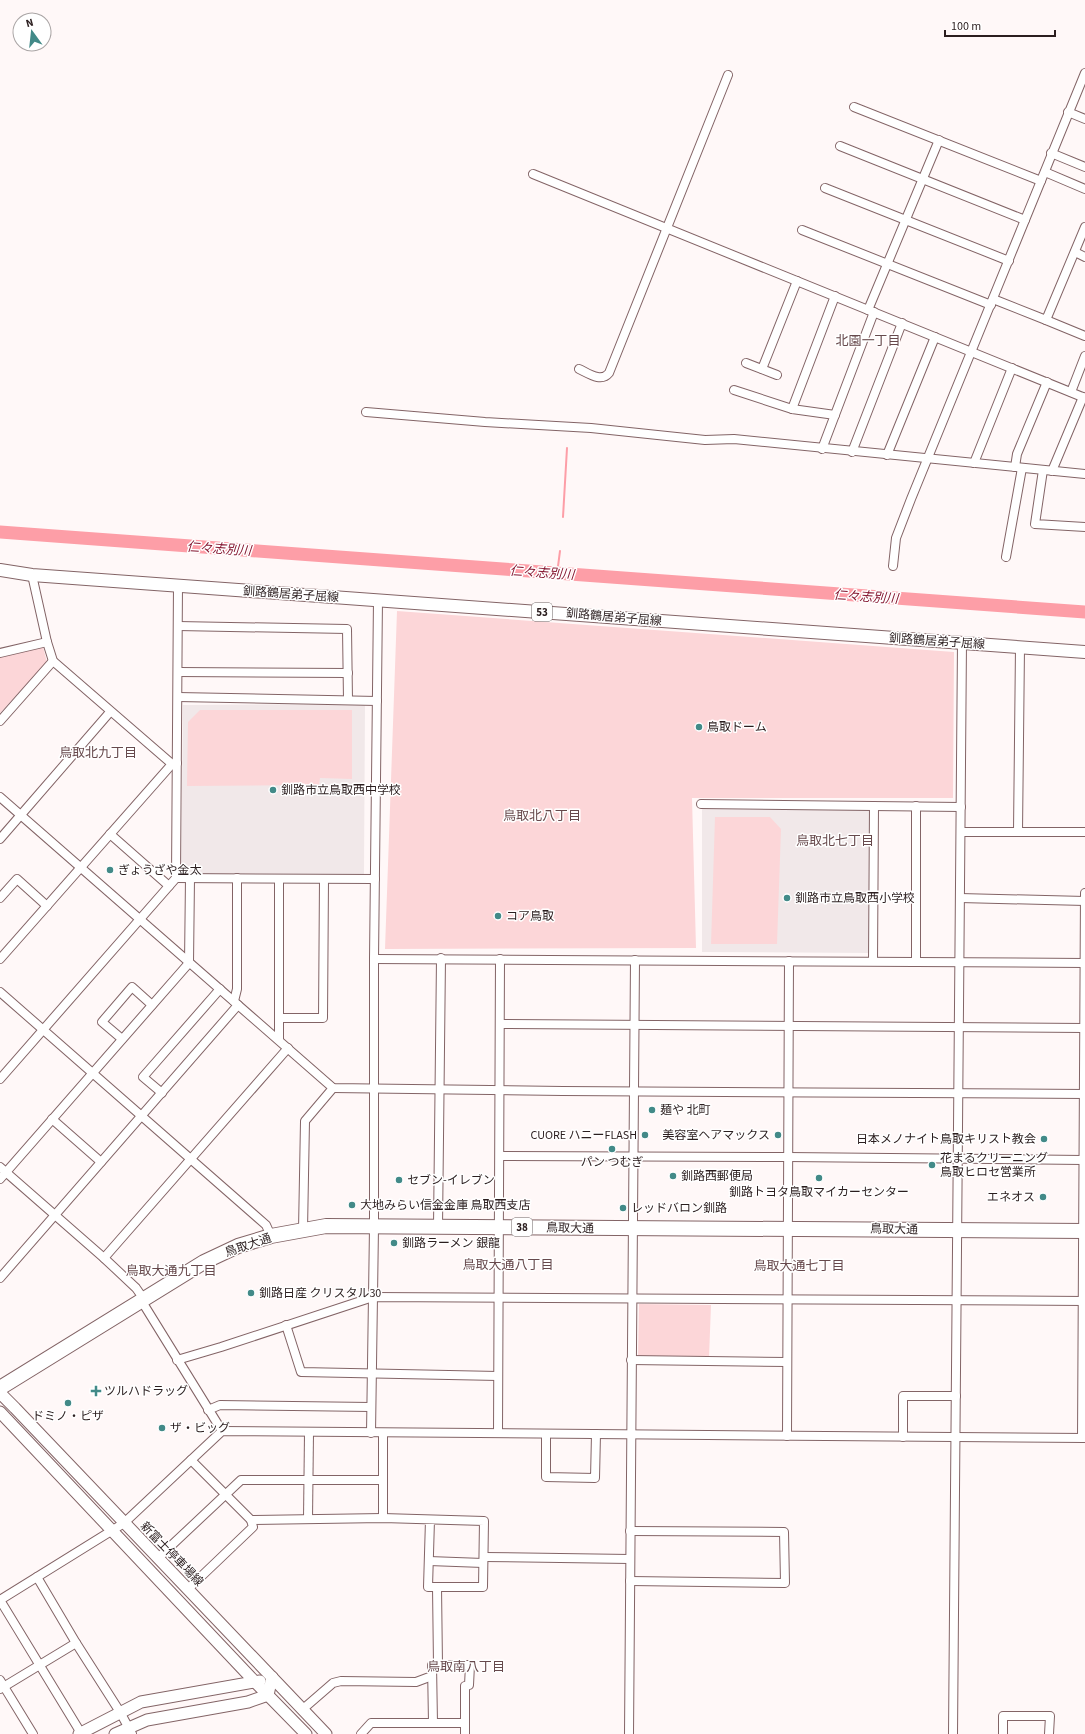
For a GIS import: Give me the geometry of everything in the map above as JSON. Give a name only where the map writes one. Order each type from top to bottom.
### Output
[{"type":"highway","name":"鳥取大通","points":[[0,1388],[204,1262],[238,1246],[271,1236],[326,1226],[1084,1231]]},
{"type":"main road","name":"釧路鶴居弟子屈線","points":[[0,570],[32,575],[1085,652]]},
{"type":"main road","name":"新富士停車場線","points":[[0,1393],[326,1734]]},
{"type":"main road","points":[[0,1412],[306,1734]]},
{"type":"main road","points":[[80,1733],[141,1702],[256,1683],[272,1677]]},
{"type":"main road","points":[[268,1695],[272,1677]]},
{"type":"main road","points":[[115,1734],[130,1731],[138,1723],[158,1717],[248,1702],[268,1695]]},
{"type":"street","points":[[893,566],[896,538],[1085,73]]},
{"type":"street","points":[[579,369],[601,378],[606,377],[609,373],[728,75]]},
{"type":"street","points":[[854,107],[1041,181]]},
{"type":"street","points":[[1068,112],[1085,119]]},
{"type":"street","points":[[822,449],[836,414],[887,264],[939,140]]},
{"type":"street","points":[[840,146],[1026,220]]},
{"type":"street","points":[[1052,153],[1085,167]]},
{"type":"street","points":[[1045,172],[1085,189]]},
{"type":"street","points":[[534,174],[1084,397],[1047,471],[1036,524],[1085,527]]},
{"type":"street","points":[[825,188],[1009,261]]},
{"type":"street","points":[[1046,320],[1085,227]]},
{"type":"street","points":[[802,230],[887,264],[1046,320],[1085,336]]},
{"type":"street","points":[[1075,252],[1085,257]]},
{"type":"street","points":[[762,369],[797,281]]},
{"type":"street","points":[[792,409],[835,296]]},
{"type":"street","points":[[852,452],[902,323]]},
{"type":"street","points":[[887,455],[935,337]]},
{"type":"street","points":[[1071,392],[1085,356]]},
{"type":"street","points":[[746,363],[777,375]]},
{"type":"street","points":[[974,463],[1012,368]]},
{"type":"street","points":[[1006,558],[1019,468],[1017,454],[1047,382]]},
{"type":"street","points":[[734,390],[792,409],[836,414]]},
{"type":"street","points":[[366,412],[485,422],[591,428],[704,440],[722,441],[734,439],[852,452],[1085,474]]},
{"type":"street","points":[[32,575],[47,642],[53,661],[110,712],[175,764]]},
{"type":"street","points":[[0,1079],[176,878],[175,764],[178,697],[178,585]]},
{"type":"street","points":[[371,1433],[374,1227],[374,959],[378,600]]},
{"type":"street","points":[[178,626],[347,629],[348,700]]},
{"type":"street","points":[[0,653],[47,642]]},
{"type":"street","points":[[953,1734],[962,642]]},
{"type":"street","points":[[1018,832],[1020,647]]},
{"type":"street","points":[[0,721],[53,661]]},
{"type":"street","points":[[178,672],[348,673]]},
{"type":"street","points":[[178,697],[377,700]]},
{"type":"street","points":[[0,838],[110,712]]},
{"type":"street","points":[[0,959],[110,834],[175,764]]},
{"type":"street","points":[[0,797],[279,1039],[333,1088],[1084,1094]]},
{"type":"street","points":[[701,804],[961,807]]},
{"type":"street","points":[[873,961],[874,806]]},
{"type":"street","points":[[916,806],[916,962]]},
{"type":"street","points":[[961,832],[1085,832]]},
{"type":"street","points":[[110,834],[169,886]]},
{"type":"street","points":[[176,878],[375,879]]},
{"type":"street","points":[[0,1179],[3,1170],[52,1119],[189,962],[190,878]]},
{"type":"street","points":[[0,1278],[162,1093],[236,1003],[237,878]]},
{"type":"street","points":[[0,898],[17,879],[47,906]]},
{"type":"street","points":[[279,879],[279,1039]]},
{"type":"street","points":[[279,1018],[323,1018],[324,879]]},
{"type":"street","points":[[80,1733],[0,1600],[2,1595],[37,1577],[124,1524],[222,1431],[309,1433],[498,1433],[1083,1438],[1084,1231],[1082,1160],[1084,1094],[1085,893]]},
{"type":"street","points":[[960,898],[1085,900]]},
{"type":"street","points":[[374,959],[441,958],[873,961],[1085,964]]},
{"type":"street","points":[[438,1227],[441,958]]},
{"type":"street","points":[[498,1433],[500,959]]},
{"type":"street","points":[[629,1734],[633,1026],[635,960]]},
{"type":"street","points":[[786,1436],[789,961]]},
{"type":"street","points":[[122,1039],[102,1022],[132,987],[152,1005]]},
{"type":"street","points":[[162,1093],[143,1077],[220,989]]},
{"type":"street","points":[[0,992],[266,1225],[271,1236]]},
{"type":"street","points":[[500,1024],[1084,1028]]},
{"type":"street","points":[[104,1258],[288,1048]]},
{"type":"street","points":[[303,1230],[305,1121],[333,1088]]},
{"type":"street","points":[[52,1119],[101,1162]]},
{"type":"street","points":[[500,1156],[788,1156],[1082,1160]]},
{"type":"street","points":[[3,1170],[55,1214],[136,1288],[177,1360],[222,1431]]},
{"type":"street","points":[[177,1360],[221,1348],[373,1297],[1084,1301]]},
{"type":"street","points":[[286,1325],[301,1372],[498,1376]]},
{"type":"street","points":[[631,1360],[787,1362]]},
{"type":"street","points":[[903,1437],[903,1396],[956,1396]]},
{"type":"street","points":[[208,1410],[220,1405],[371,1407]]},
{"type":"street","points":[[308,1519],[309,1433]]},
{"type":"street","points":[[383,1433],[383,1518]]},
{"type":"street","points":[[546,1434],[546,1477],[595,1478],[596,1434]]},
{"type":"street","points":[[188,1589],[253,1527],[252,1520],[191,1460]]},
{"type":"street","points":[[158,1558],[241,1480],[383,1480]]},
{"type":"street","points":[[252,1520],[383,1518],[484,1521],[483,1588],[428,1587],[430,1520]]},
{"type":"street","points":[[630,1531],[784,1532],[785,1583],[630,1581]]},
{"type":"street","points":[[429,1561],[630,1559]]},
{"type":"street","points":[[37,1577],[76,1643],[120,1712],[130,1731]]},
{"type":"street","points":[[437,1587],[438,1665]]},
{"type":"street","points":[[33,1734],[1,1685],[76,1643]]},
{"type":"street","points":[[433,1723],[432,1666],[470,1665],[469,1685],[465,1686],[465,1734]]},
{"type":"street","points":[[303,1709],[333,1683],[341,1681],[416,1682],[432,1676]]},
{"type":"street","points":[[1003,1734],[1003,1716],[1050,1716],[1049,1734]]},
{"type":"street","points":[[361,1734],[371,1723],[465,1723]]},
{"type":"shaded area","points":[[397,611],[954,652],[953,798],[692,798],[696,948],[385,949]]},
{"type":"shaded area","points":[[43,647],[47,662],[0,713],[0,657]]},
{"type":"shaded area","name":"釧路市立鳥取西中学校","points":[[365,704],[364,875],[181,874],[183,705]]},
{"type":"shaded area","points":[[200,710],[352,710],[352,779],[320,778],[319,785],[187,786],[188,722]]},
{"type":"shaded area","name":"釧路市立鳥取西小学校","points":[[702,809],[870,810],[872,843],[871,953],[702,952]]},
{"type":"shaded area","points":[[715,817],[770,817],[781,829],[777,944],[711,944]]},
{"type":"shaded area","points":[[639,1304],[711,1305],[709,1358],[638,1356]]},
{"type":"waterway","points":[[563,517],[567,448]]},
{"type":"waterway","name":"仁々志別川","points":[[0,532],[1085,612]]},
{"type":"waterway","points":[[557,574],[560,551]]},
{"type":"place","name":"鳥取ドーム","points":[[699,727]]},
{"type":"place","name":"釧路市立鳥取西中学校","points":[[273,790]]},
{"type":"place","name":"ぎょうざや金太","points":[[110,870]]},
{"type":"place","name":"釧路市立鳥取西小学校","points":[[787,898]]},
{"type":"place","name":"コア鳥取","points":[[498,916]]},
{"type":"place","name":"麺や 北町","points":[[652,1110]]},
{"type":"place","name":"CUORE ハニーFLASH","points":[[645,1135]]},
{"type":"place","name":"美容室ヘアマックス","points":[[778,1135]]},
{"type":"place","name":"日本メノナイト鳥取キリスト教会","points":[[1044,1139]]},
{"type":"place","name":"パン つむぎ","points":[[612,1149]]},
{"type":"place","name":"花まるクリーニング 鳥取ヒロセ営業所","points":[[932,1165]]},
{"type":"place","name":"釧路西郵便局","points":[[673,1176]]},
{"type":"place","name":"釧路トヨタ鳥取マイカーセンター","points":[[819,1178]]},
{"type":"place","name":"セブン-イレブン","points":[[399,1180]]},
{"type":"place","name":"エネオス","points":[[1043,1197]]},
{"type":"place","name":"大地みらい信金金庫 鳥取西支店","points":[[352,1205]]},
{"type":"place","name":"レッドバロン釧路","points":[[623,1208]]},
{"type":"place","name":"釧路ラーメン 銀龍","points":[[394,1243]]},
{"type":"place","name":"釧路日産 クリスタル30","points":[[251,1293]]},
{"type":"place","name":"ツルハドラッグ","points":[[96,1391]]},
{"type":"place","name":"ドミノ・ピザ","points":[[68,1403]]},
{"type":"place","name":"ザ・ビッグ","points":[[162,1428]]},
{"type":"district","name":"北園一丁目","points":[[868,340]]},
{"type":"district","name":"鳥取北九丁目","points":[[98,752]]},
{"type":"district","name":"鳥取北八丁目","points":[[542,815]]},
{"type":"district","name":"鳥取北七丁目","points":[[835,840]]},
{"type":"district","name":"鳥取大通八丁目","points":[[508,1264]]},
{"type":"district","name":"鳥取大通七丁目","points":[[799,1265]]},
{"type":"district","name":"鳥取大通九丁目","points":[[171,1270]]},
{"type":"district","name":"鳥取南八丁目","points":[[466,1666]]}]
